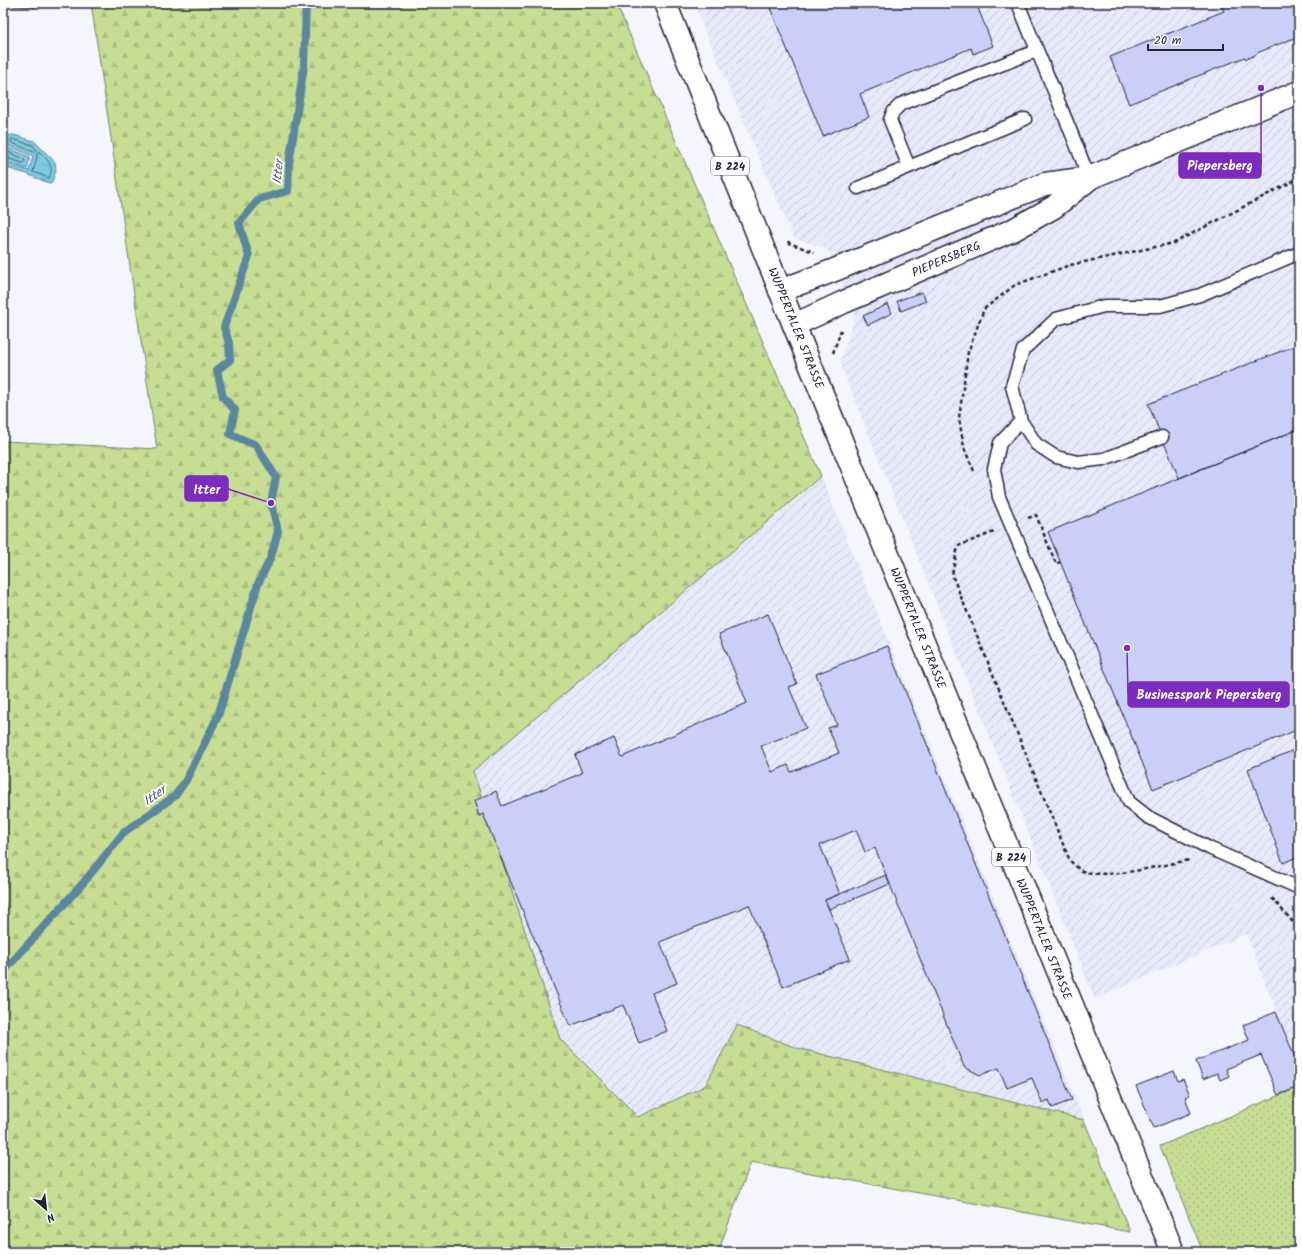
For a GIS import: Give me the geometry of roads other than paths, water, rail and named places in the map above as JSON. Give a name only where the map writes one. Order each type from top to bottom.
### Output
[{"type":"main road","name":"WUPPERTALER STRASSE","points":[[665,3],[780,291],[1173,1252]]},
{"type":"main road","name":"PIEPERSBERG","points":[[780,291],[1045,184],[1089,178],[1299,92]]},
{"type":"main road","name":"PIEPERSBERG","points":[[794,325],[844,302],[1013,230],[1054,207],[1089,178]]},
{"type":"lane","points":[[1018,3],[1036,51],[1073,135],[1089,178]]},
{"type":"lane","points":[[909,167],[890,120],[893,112],[902,104],[1036,51]]},
{"type":"lane","points":[[858,188],[1025,119]]},
{"type":"lane","points":[[1162,437],[1104,459],[1078,462],[1056,457],[1036,444],[1021,421],[1012,386],[1023,350],[1056,319],[1104,306],[1160,306],[1200,295],[1299,253]]},
{"type":"lane","points":[[1021,421],[1000,444],[994,468],[999,498],[1129,802],[1148,817],[1211,850],[1299,888]]},
{"type":"water","points":[[14,135],[34,141],[55,162],[56,171],[51,184],[27,174],[3,167],[3,163],[29,171],[33,156],[4,144],[3,145],[3,136]]},
{"type":"water","points":[[5,147],[30,157],[27,169],[3,161],[3,150]]},
{"type":"waterway","name":"Itter","points":[[3,972],[84,882],[124,832],[175,796],[186,780],[218,716],[258,584],[271,557],[278,531],[271,503],[276,477],[256,445],[230,434],[235,410],[223,397],[217,370],[230,360],[229,343],[224,327],[249,256],[239,223],[259,199],[288,191],[289,164],[304,66],[306,3]]},
{"type":"place","name":"Piepersberg","points":[[1261,88]]},
{"type":"place","name":"Itter","points":[[271,503]]},
{"type":"place","name":"Businesspark Piepersberg","points":[[1127,648]]}]
